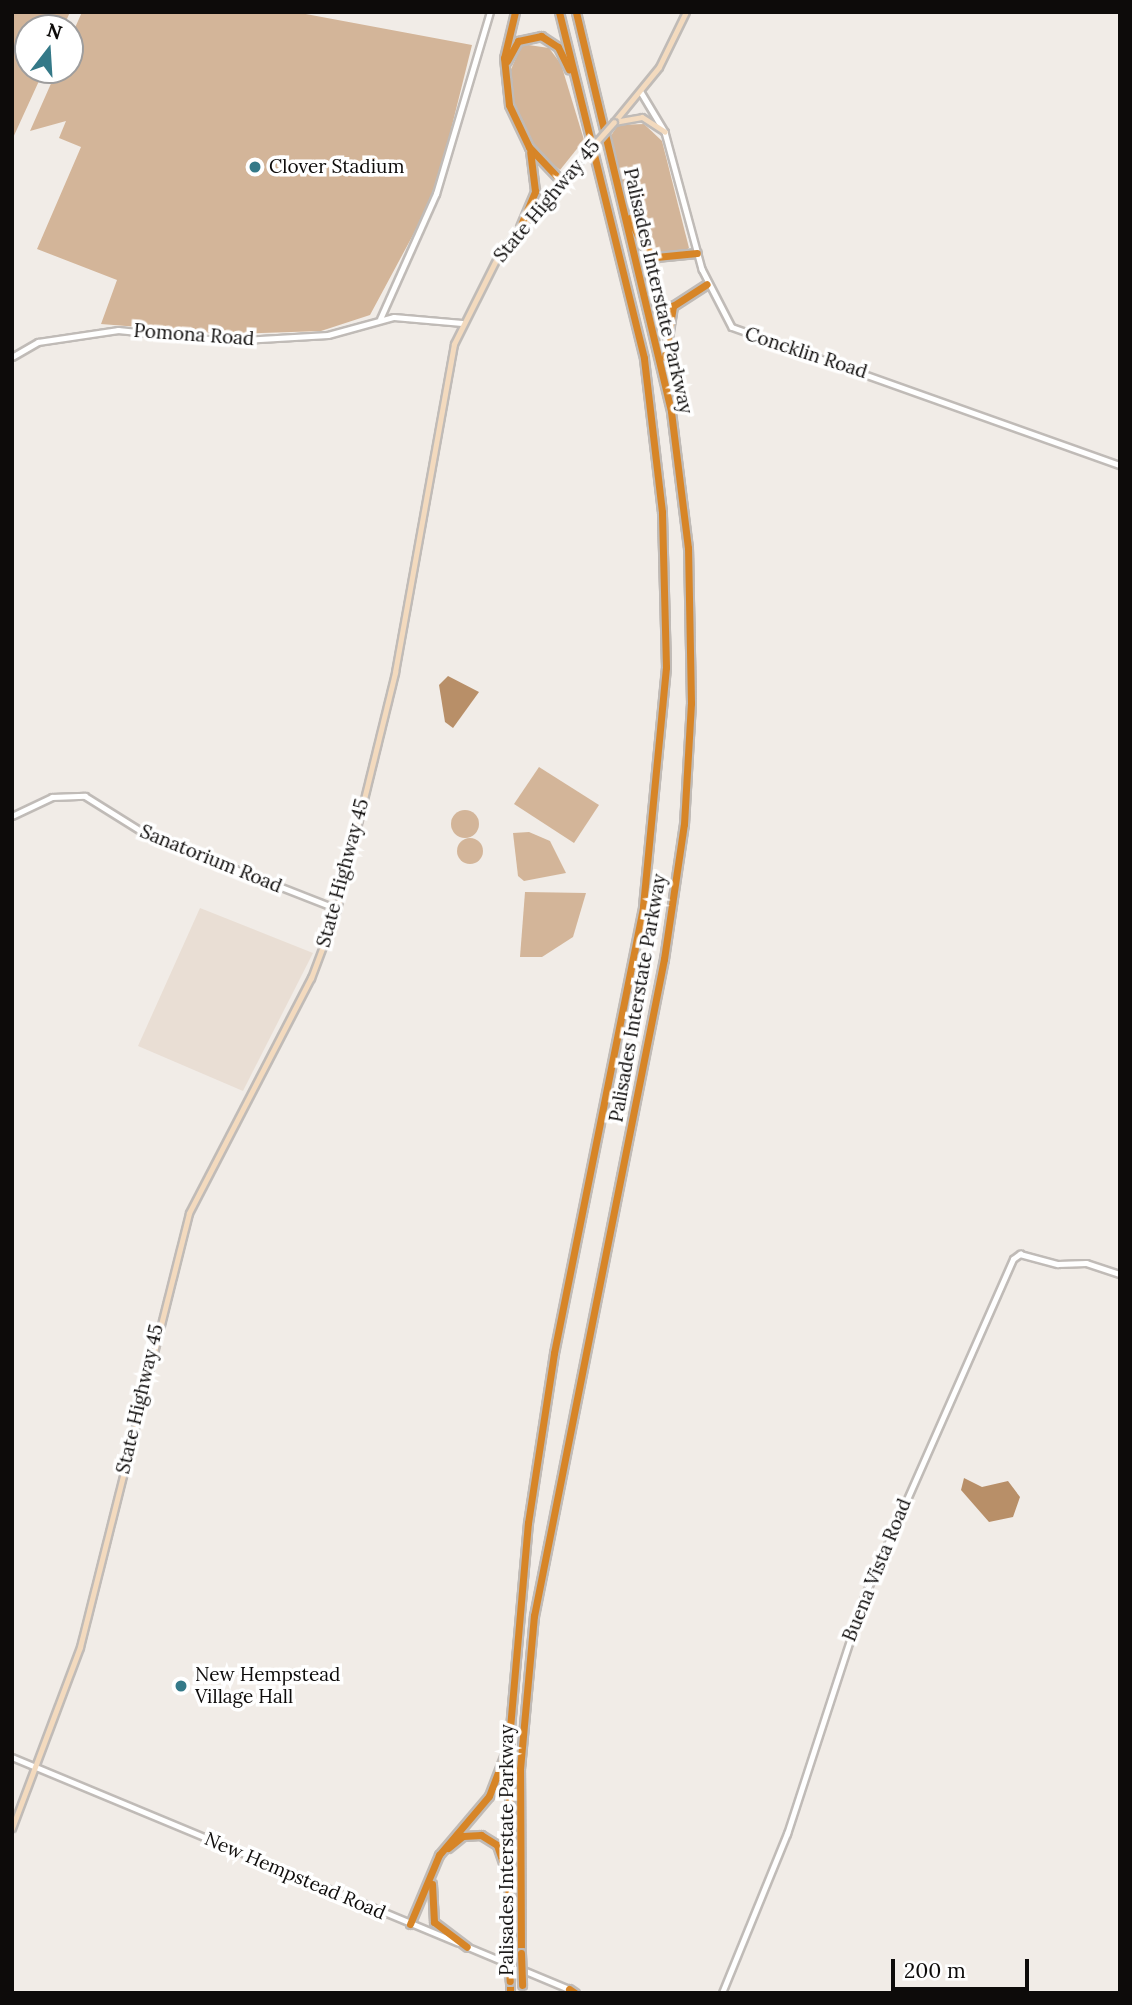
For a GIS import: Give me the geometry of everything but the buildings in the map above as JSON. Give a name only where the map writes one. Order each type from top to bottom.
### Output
[{"type":"highway","points":[[515,12],[505,79],[536,183],[520,227]]},
{"type":"highway","name":"Palisades Interstate Parkway","points":[[510,1993],[508,1935],[512,1694],[538,1446],[640,923],[664,719],[665,564],[654,427],[631,292],[559,12]]},
{"type":"highway","name":"Palisades Interstate Parkway","points":[[522,1989],[520,1787],[533,1625],[661,976],[685,806],[691,617],[673,428],[576,12]]},
{"type":"highway","points":[[505,79],[518,41],[534,36],[552,41],[565,59],[592,141]]},
{"type":"highway","points":[[520,133],[561,181]]},
{"type":"highway","points":[[615,177],[646,250],[669,260],[697,253]]},
{"type":"highway","points":[[673,428],[666,325],[680,298],[707,284]]},
{"type":"highway","points":[[412,1925],[439,1855],[498,1780],[512,1694]]},
{"type":"highway","points":[[412,1925],[456,1840],[471,1834],[490,1839],[503,1859],[508,1935]]},
{"type":"highway","points":[[432,1884],[434,1922],[467,1947]]},
{"type":"main road","name":"State Highway 45","points":[[12,1828],[37,1768],[89,1615],[189,1213],[311,978],[337,909],[396,672],[442,391],[462,323],[520,227],[641,92],[686,12]]},
{"type":"main road","points":[[614,122],[642,117],[665,132]]},
{"type":"street","points":[[380,320],[436,194],[490,12]]},
{"type":"street","name":"Concklin Road","points":[[641,92],[665,132],[707,284],[723,317],[742,333],[1120,465]]},
{"type":"street","name":"Pomona Road","points":[[12,358],[38,342],[118,330],[259,340],[334,334],[380,320],[462,323]]},
{"type":"street","name":"Sanatorium Road","points":[[12,816],[52,797],[85,796],[146,834],[337,909]]},
{"type":"street","name":"Buena Vista Road","points":[[722,1993],[787,1834],[860,1609],[1013,1259],[1020,1254],[1046,1263],[1086,1263],[1120,1274]]},
{"type":"street","name":"New Hempstead Road","points":[[12,1757],[574,1992]]},
{"type":"shaded area","points":[[12,12],[70,12],[14,14],[14,84],[38,84],[12,140]]},
{"type":"shaded area","name":"Clover Stadium","points":[[295,12],[472,45],[435,194],[370,315],[321,331],[227,334],[101,324],[117,280],[37,249],[81,147],[59,138],[66,121],[30,131],[51,84],[84,84],[84,14],[81,14]]},
{"type":"shaded area","points":[[522,44],[549,48],[561,64],[584,140],[560,170],[539,153],[515,109],[509,74]]},
{"type":"shaded area","points":[[644,124],[662,141],[689,248],[676,257],[657,252],[639,233],[608,140],[618,125]]},
{"type":"shaded area","points":[[448,676],[479,692],[453,728],[445,722],[439,685]]},
{"type":"shaded area","points":[[539,767],[599,805],[574,843],[514,804]]},
{"type":"shaded area","points":[[465,810],[475,814],[479,824],[475,834],[465,838],[455,834],[451,824],[455,814]]},
{"type":"shaded area","points":[[529,832],[550,841],[566,873],[524,881],[518,876],[513,833]]},
{"type":"shaded area","points":[[470,838],[479,842],[483,851],[479,860],[470,864],[461,860],[457,851],[461,842]]},
{"type":"shaded area","points":[[525,892],[586,893],[573,937],[542,957],[520,957]]},
{"type":"shaded area","points":[[200,908],[313,953],[243,1091],[138,1046]]},
{"type":"shaded area","points":[[964,1478],[982,1487],[1008,1481],[1020,1497],[1013,1517],[989,1522],[961,1490]]},
{"type":"place","name":"Clover Stadium","points":[[255,167]]},
{"type":"place","name":"New Hempstead Village Hall","points":[[181,1686]]}]
